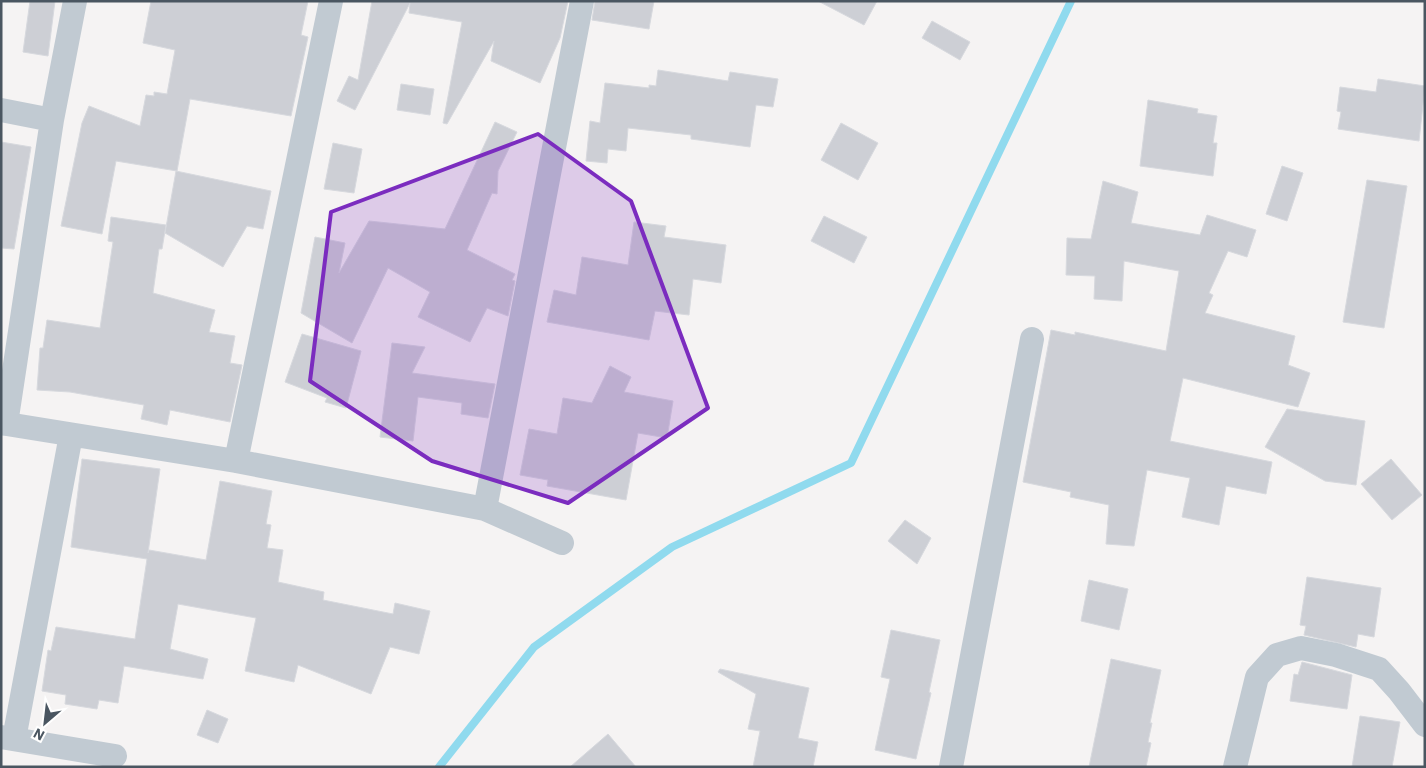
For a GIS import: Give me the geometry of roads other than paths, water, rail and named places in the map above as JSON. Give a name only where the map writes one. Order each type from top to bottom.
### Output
[{"type":"street","points":[[75,1],[52,120],[3,423],[236,461],[485,510],[562,543]]},
{"type":"street","points":[[236,461],[331,1]]},
{"type":"street","points":[[485,510],[582,1]]},
{"type":"street","points":[[1,110],[52,120]]},
{"type":"street","points":[[951,767],[1032,339]]},
{"type":"street","points":[[71,435],[8,738],[115,756]]},
{"type":"street","points":[[1235,767],[1257,677],[1277,655],[1301,648],[1336,654],[1379,670],[1399,690],[1425,725]]},
{"type":"waterway","points":[[439,767],[534,647],[672,547],[851,463],[1071,1]]}]
